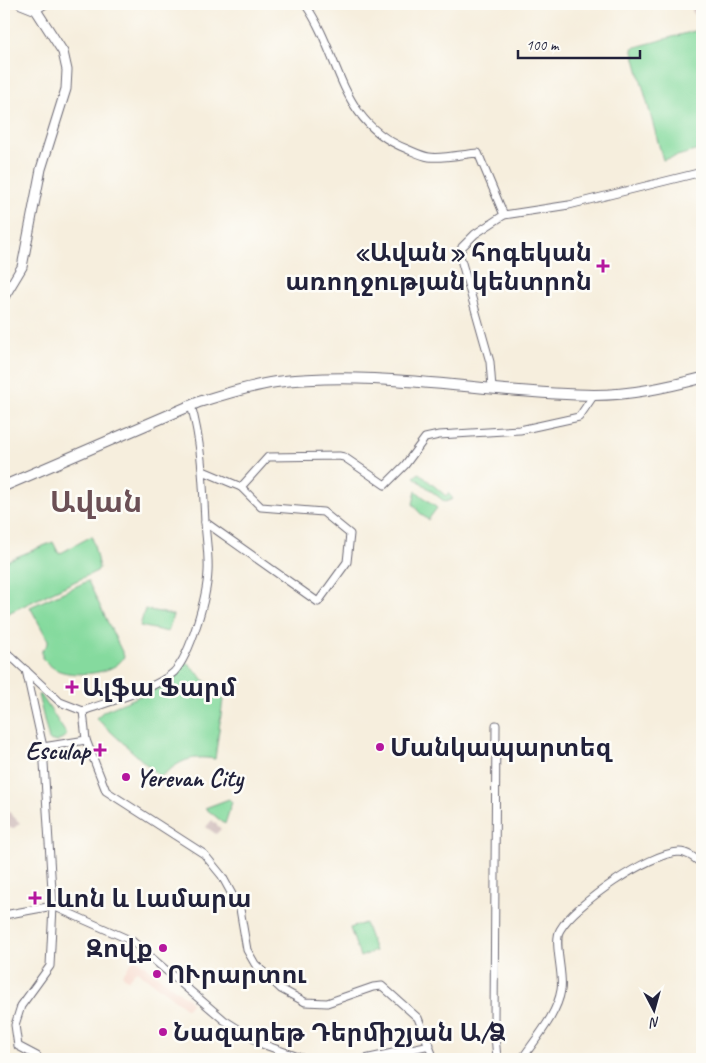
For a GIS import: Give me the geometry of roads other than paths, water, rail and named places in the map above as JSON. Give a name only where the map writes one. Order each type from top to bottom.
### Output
[{"type":"main road","points":[[4,486],[191,405],[230,392],[275,382],[324,379],[392,380],[594,395],[658,389],[702,378]]},
{"type":"street","points":[[4,297],[22,267],[41,168],[66,89],[67,70],[63,52],[36,10],[21,4]]},
{"type":"street","points":[[36,10],[46,4]]},
{"type":"street","points":[[305,4],[318,23],[346,92],[365,123],[395,144],[430,158],[478,153],[504,215]]},
{"type":"street","points":[[492,388],[490,362],[460,256],[462,247],[475,234],[504,215],[569,205],[702,172]]},
{"type":"street","points":[[241,487],[268,457],[339,456],[344,457],[385,485],[405,465],[425,438],[439,434],[520,430],[579,417],[594,395]]},
{"type":"street","points":[[4,650],[60,702],[83,711],[157,682],[174,672],[188,649],[204,600],[208,572],[203,472],[199,437],[191,405]]},
{"type":"street","points":[[203,472],[241,487],[260,507],[322,512],[350,534],[347,562],[318,602],[206,522]]},
{"type":"street","points":[[26,670],[43,747],[53,906],[50,966],[21,1006],[15,1025],[18,1046],[37,1056],[38,1059]]},
{"type":"street","points":[[83,711],[86,740],[106,791],[204,854],[222,876],[240,909],[247,950],[255,964],[281,989],[305,1002],[327,1003],[373,987],[382,986],[412,1010],[418,1018],[434,1059]]},
{"type":"street","points":[[496,725],[494,1023],[497,1059]]},
{"type":"street","points":[[43,747],[86,740]]},
{"type":"street","points":[[522,1059],[557,1006],[561,989],[559,932],[568,919],[622,875],[663,855],[681,852],[695,858],[702,864]]},
{"type":"street","points":[[4,915],[53,906],[132,942],[224,1020],[262,1044],[304,1059]]},
{"type":"street","points":[[365,1059],[430,1045]]},
{"type":"place","name":"«Ավան» հոգեկան առողջության կենտրոն","points":[[603,266]]},
{"type":"place","name":"Ալֆա Ֆարմ","points":[[72,687]]},
{"type":"place","name":"Մանկապարտեզ","points":[[380,747]]},
{"type":"place","name":"Esculap","points":[[100,750]]},
{"type":"place","name":"Yerevan City","points":[[126,777]]},
{"type":"place","name":"Լևոն և Լամարա","points":[[35,898]]},
{"type":"place","name":"Զովք","points":[[163,948]]},
{"type":"place","name":"ՈՒրարտու","points":[[157,974]]},
{"type":"place","name":"Նազարեթ Դերմիշյան Ա/Ձ","points":[[163,1032]]},
{"type":"district","name":"Ավան","points":[[96,502]]}]
